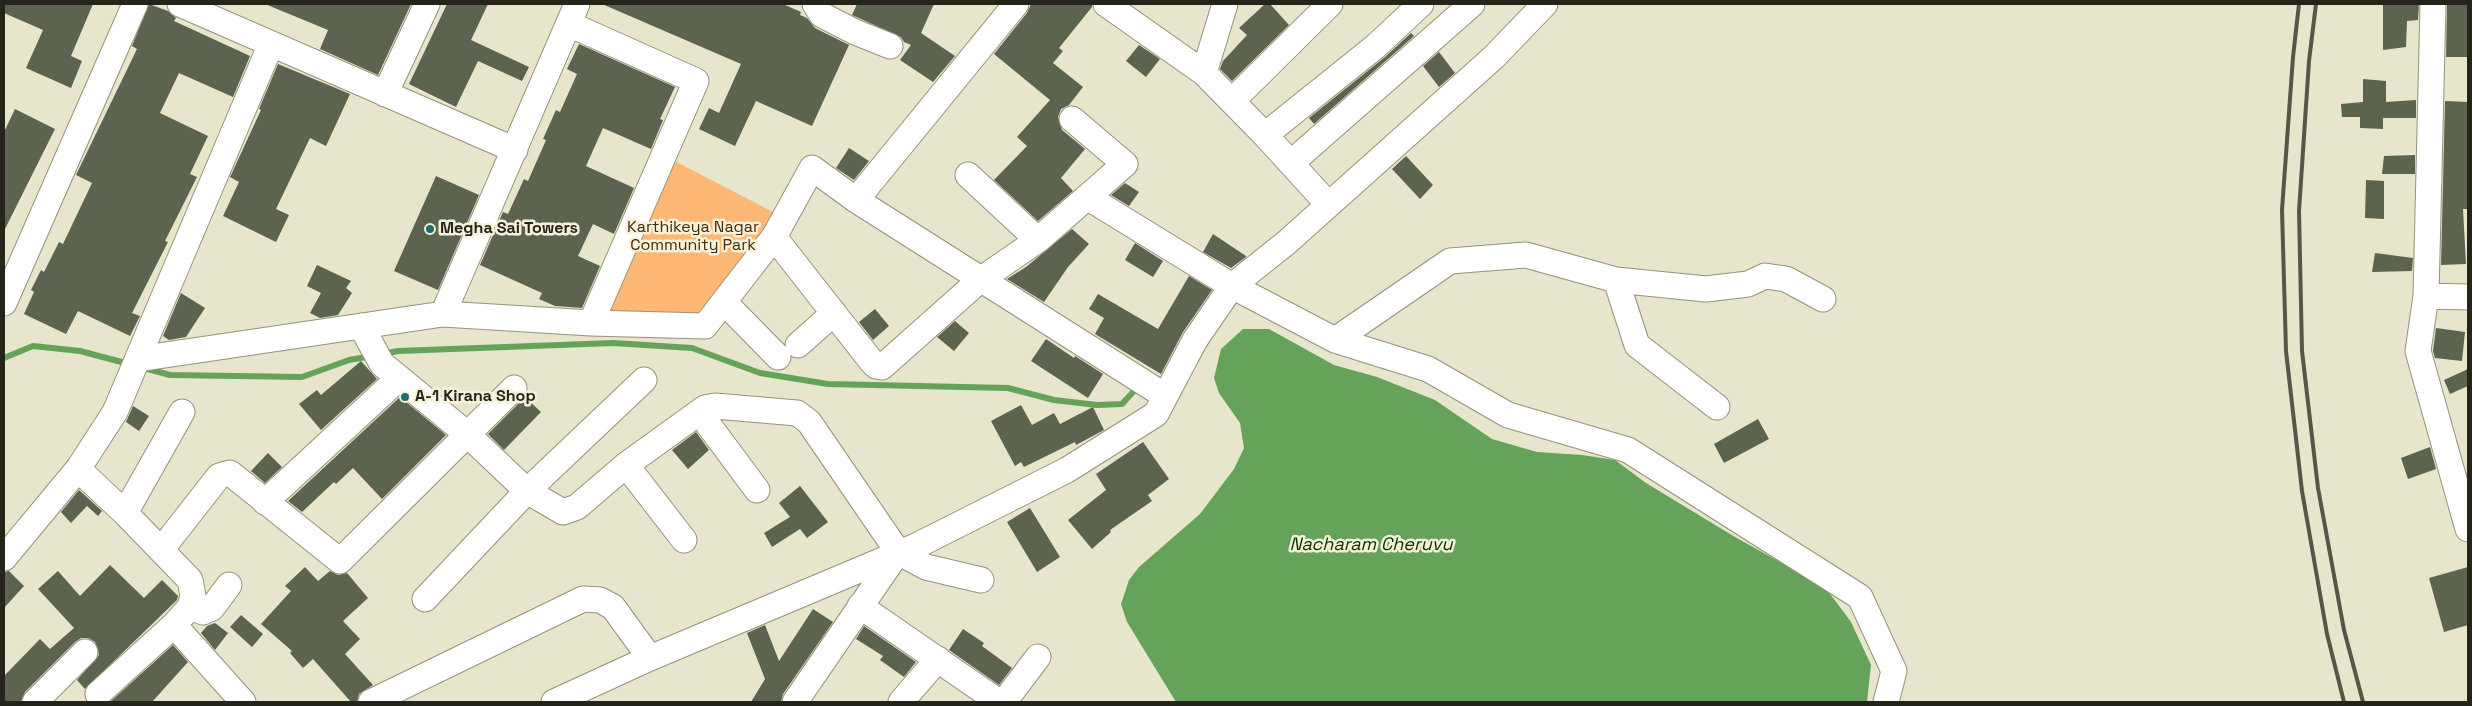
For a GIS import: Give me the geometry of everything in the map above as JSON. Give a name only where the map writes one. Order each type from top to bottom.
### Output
[{"type":"street","points":[[4,303],[135,4]]},
{"type":"street","points":[[180,4],[515,150]]},
{"type":"street","points":[[385,94],[427,4]]},
{"type":"street","points":[[815,4],[822,15],[854,32],[890,46]]},
{"type":"street","points":[[856,200],[1016,4]]},
{"type":"street","points":[[1106,4],[1204,73],[1266,135],[1328,204]]},
{"type":"street","points":[[1204,73],[1225,4]]},
{"type":"street","points":[[1232,101],[1330,4]]},
{"type":"street","points":[[1266,135],[1376,46],[1421,4]]},
{"type":"street","points":[[1292,163],[1472,4]]},
{"type":"street","points":[[554,702],[650,658],[916,546],[1067,470],[1156,414],[1195,340],[1232,286],[1286,243],[1494,57],[1545,4]]},
{"type":"street","points":[[2433,4],[2426,296],[2418,351],[2466,511]]},
{"type":"street","points":[[443,314],[573,14],[696,81],[591,323]]},
{"type":"street","points":[[4,558],[78,469],[115,412],[271,44]]},
{"type":"street","points":[[774,236],[876,366],[882,367],[980,280],[1038,240],[1125,164],[1072,119]]},
{"type":"street","points":[[265,502],[378,353],[443,314],[591,323],[706,326],[774,236],[812,168],[856,200],[1165,396]]},
{"type":"street","points":[[968,174],[1038,240]]},
{"type":"street","points":[[1087,197],[1232,286],[1335,340],[1428,369],[1508,415],[1628,450],[1860,597],[1894,671],[1886,702]]},
{"type":"street","points":[[1335,340],[1450,261],[1526,255],[1616,280],[1706,289],[1748,284],[1765,276],[1786,279],[1823,299]]},
{"type":"street","points":[[1616,280],[1637,344],[1717,407]]},
{"type":"street","points":[[2426,296],[2468,296]]},
{"type":"street","points":[[724,302],[788,351],[834,313]]},
{"type":"street","points":[[138,359],[378,353],[527,491],[563,512],[577,507],[626,465],[699,412],[715,406],[797,413],[809,422],[898,552],[926,567],[981,580]]},
{"type":"street","points":[[425,599],[527,491],[644,380]]},
{"type":"street","points":[[161,550],[219,476],[224,473],[230,474],[340,561],[514,388]]},
{"type":"street","points":[[125,513],[182,412]]},
{"type":"street","points":[[699,412],[757,490]]},
{"type":"street","points":[[626,465],[684,540]]},
{"type":"street","points":[[78,469],[125,513],[190,580],[194,596],[182,616],[98,694]]},
{"type":"street","points":[[795,702],[898,552]]},
{"type":"street","points":[[182,616],[203,612],[212,608],[229,585]]},
{"type":"street","points":[[371,702],[583,599],[600,600],[613,606],[650,658]]},
{"type":"street","points":[[860,606],[999,702]]},
{"type":"street","points":[[182,616],[243,702]]},
{"type":"street","points":[[35,702],[85,652]]},
{"type":"street","points":[[1004,702],[1038,656]]},
{"type":"street","points":[[901,702],[938,659]]},
{"type":"green space","name":"Karthikeya Nagar Community Park","points":[[667,157],[773,212],[738,271],[704,321],[600,314]]},
{"type":"water","name":"Nacharam Cheruvu","points":[[1243,329],[1269,329],[1334,365],[1377,377],[1435,400],[1492,439],[1537,452],[1582,455],[1615,460],[1646,483],[1735,537],[1825,587],[1851,622],[1871,665],[1867,702],[1176,702],[1127,622],[1121,604],[1129,580],[1139,567],[1200,514],[1234,469],[1244,448],[1240,423],[1219,393],[1214,378],[1221,349]]},
{"type":"building","points":[[4,4],[93,4],[71,56],[82,61],[71,88],[26,68],[43,30],[4,13]]},
{"type":"building","points":[[149,4],[168,11],[176,18],[174,21],[250,56],[233,97],[179,73],[160,113],[208,136],[190,174],[197,177],[165,241],[168,242],[132,313],[140,316],[130,336],[78,311],[66,334],[24,314],[34,292],[31,290],[41,270],[44,272],[59,242],[63,244],[92,183],[76,175],[137,49],[132,46]]},
{"type":"building","points":[[265,4],[411,4],[378,75],[320,49],[328,30]]},
{"type":"building","points":[[447,4],[488,4],[471,40],[529,67],[522,81],[478,61],[456,107],[409,84]]},
{"type":"building","points":[[602,4],[783,4],[801,12],[800,15],[807,18],[815,28],[849,45],[812,126],[756,101],[735,146],[699,129],[709,108],[719,113],[741,64]]},
{"type":"building","points":[[857,4],[934,4],[921,33],[955,56],[933,82],[900,60],[911,45],[904,42],[901,37],[852,15]]},
{"type":"building","points":[[1031,4],[1092,4],[1092,7],[1059,48],[1063,51],[1053,63],[1083,87],[1069,105],[1061,109],[1058,117],[1062,130],[1085,149],[1061,178],[1073,191],[1038,221],[994,180],[1027,146],[1017,137],[1050,100],[994,54],[1027,13]]},
{"type":"building","points":[[1265,4],[1270,4],[1289,25],[1232,81],[1220,69],[1223,61],[1247,35],[1239,28]]},
{"type":"building","points":[[2383,4],[2419,4],[2418,20],[2407,21],[2406,47],[2383,50]]},
{"type":"building","points":[[2447,4],[2468,4],[2468,57],[2446,57]]},
{"type":"building","points":[[1411,33],[1414,36],[1314,124],[1309,118],[1385,57]]},
{"type":"building","points":[[579,44],[675,87],[660,119],[663,120],[651,149],[603,128],[586,166],[634,188],[614,234],[593,224],[578,256],[600,266],[582,308],[555,306],[539,299],[542,293],[480,265],[503,212],[508,214],[524,179],[528,181],[546,140],[543,139],[556,110],[560,112],[577,74],[567,69]]},
{"type":"building","points":[[1139,45],[1160,59],[1146,77],[1126,61]]},
{"type":"building","points":[[1439,52],[1455,73],[1439,87],[1423,66]]},
{"type":"building","points":[[278,64],[350,94],[326,146],[310,138],[276,209],[289,215],[276,242],[223,216],[239,182],[230,177],[261,110],[259,109]]},
{"type":"building","points":[[2363,79],[2386,81],[2386,102],[2416,100],[2416,118],[2383,118],[2383,129],[2360,128],[2360,117],[2342,117],[2341,104],[2363,102]]},
{"type":"building","points":[[2445,101],[2468,102],[2468,209],[2463,209],[2466,264],[2441,265]]},
{"type":"building","points":[[15,109],[55,129],[4,231],[4,132]]},
{"type":"building","points":[[849,148],[869,161],[854,180],[836,168]]},
{"type":"building","points":[[2415,155],[2415,174],[2382,174],[2384,156]]},
{"type":"building","points":[[1406,156],[1433,185],[1420,199],[1392,169]]},
{"type":"building","name":"Megha Sai Towers","points":[[436,176],[479,195],[438,290],[394,271]]},
{"type":"building","points":[[2366,180],[2384,181],[2384,219],[2365,218]]},
{"type":"building","points":[[1125,183],[1139,192],[1129,206],[1111,195]]},
{"type":"building","points":[[1072,229],[1089,244],[1068,267],[1044,302],[1007,279],[1026,267]]},
{"type":"building","points":[[1213,234],[1246,257],[1231,268],[1203,252]]},
{"type":"building","points":[[1135,243],[1163,261],[1153,277],[1125,260]]},
{"type":"building","points":[[2375,253],[2413,258],[2412,271],[2372,272]]},
{"type":"building","points":[[317,265],[351,281],[346,288],[352,293],[338,315],[320,318],[310,313],[321,293],[307,286]]},
{"type":"building","points":[[1189,276],[1212,290],[1183,332],[1161,374],[1095,334],[1104,318],[1089,309],[1098,294],[1158,329]]},
{"type":"building","points":[[181,293],[205,308],[186,337],[169,340],[163,336]]},
{"type":"building","points":[[875,309],[889,326],[873,340],[859,322]]},
{"type":"building","points":[[955,321],[969,333],[954,351],[937,337]]},
{"type":"building","points":[[2436,328],[2465,332],[2462,361],[2435,358],[2433,351]]},
{"type":"building","points":[[1046,339],[1074,358],[1075,356],[1103,374],[1088,398],[1031,361]]},
{"type":"building","points":[[361,361],[377,379],[321,430],[299,404],[317,390],[321,395]]},
{"type":"building","points":[[2468,369],[2468,386],[2450,394],[2444,380]]},
{"type":"building","points":[[400,397],[446,435],[382,499],[353,468],[336,484],[334,482],[302,512],[288,501]]},
{"type":"building","points":[[525,397],[541,412],[504,450],[488,434]]},
{"type":"building","points":[[1021,405],[1032,425],[1054,413],[1060,424],[1093,407],[1104,430],[1076,445],[1075,442],[1024,467],[1021,462],[1015,466],[991,421]]},
{"type":"building","points":[[133,406],[149,416],[139,431],[126,422]]},
{"type":"building","points":[[1758,419],[1769,439],[1724,463],[1714,444]]},
{"type":"building","points":[[696,432],[709,450],[688,469],[672,450]]},
{"type":"building","points":[[1143,442],[1169,479],[1148,495],[1152,501],[1110,530],[1111,532],[1092,549],[1068,520],[1106,490],[1096,474]]},
{"type":"building","points":[[2430,447],[2436,469],[2408,479],[2401,458]]},
{"type":"building","points":[[268,453],[282,467],[265,483],[251,471]]},
{"type":"building","points":[[800,486],[828,522],[807,538],[800,529],[772,547],[764,533],[790,517],[779,503]]},
{"type":"building","points":[[79,490],[102,511],[98,516],[87,506],[71,523],[61,512]]},
{"type":"building","points":[[1030,508],[1060,557],[1037,572],[1007,522]]},
{"type":"building","points":[[110,565],[144,598],[162,580],[178,596],[177,600],[85,689],[77,680],[99,655],[95,642],[88,638],[81,638],[25,692],[21,702],[4,702],[4,676],[40,639],[50,649],[74,628],[38,589],[58,571],[80,596]]},
{"type":"building","points":[[305,567],[318,581],[330,571],[338,575],[347,573],[368,598],[343,621],[360,639],[345,654],[373,685],[359,694],[357,702],[351,702],[313,659],[303,668],[290,653],[292,651],[261,624],[291,591],[285,586]]},
{"type":"building","points":[[2468,567],[2468,625],[2444,632],[2429,578]]},
{"type":"building","points":[[9,571],[24,586],[4,608],[4,572]]},
{"type":"building","points":[[813,609],[833,622],[783,694],[781,702],[751,702],[765,679],[747,633],[765,625],[779,661]]},
{"type":"building","points":[[241,615],[263,634],[252,647],[230,627]]},
{"type":"building","points":[[215,623],[228,633],[215,650],[201,633],[207,626]]},
{"type":"building","points":[[864,626],[916,662],[904,677],[880,660],[883,656],[856,639]]},
{"type":"building","points":[[963,629],[984,643],[982,646],[1012,668],[999,685],[949,650]]},
{"type":"building","points":[[173,645],[188,662],[152,702],[110,702]]},
{"type":"waterway","points":[[382,354],[398,351],[613,343],[692,348],[760,373],[828,384],[1008,388],[1054,400],[1097,405],[1122,404],[1134,391]]},
{"type":"waterway","points":[[4,358],[33,346],[80,351],[129,364]]},
{"type":"waterway","points":[[144,368],[170,375],[302,377],[349,360],[372,356]]},
{"type":"railway","points":[[2299,4],[2293,57],[2282,210],[2286,351],[2302,491],[2327,634],[2344,702]]},
{"type":"railway","points":[[2316,4],[2309,61],[2299,211],[2302,351],[2318,488],[2344,630],[2363,702]]},
{"type":"place","name":"Megha Sai Towers","points":[[430,229]]},
{"type":"place","name":"A-1 Kirana Shop","points":[[405,397]]}]
